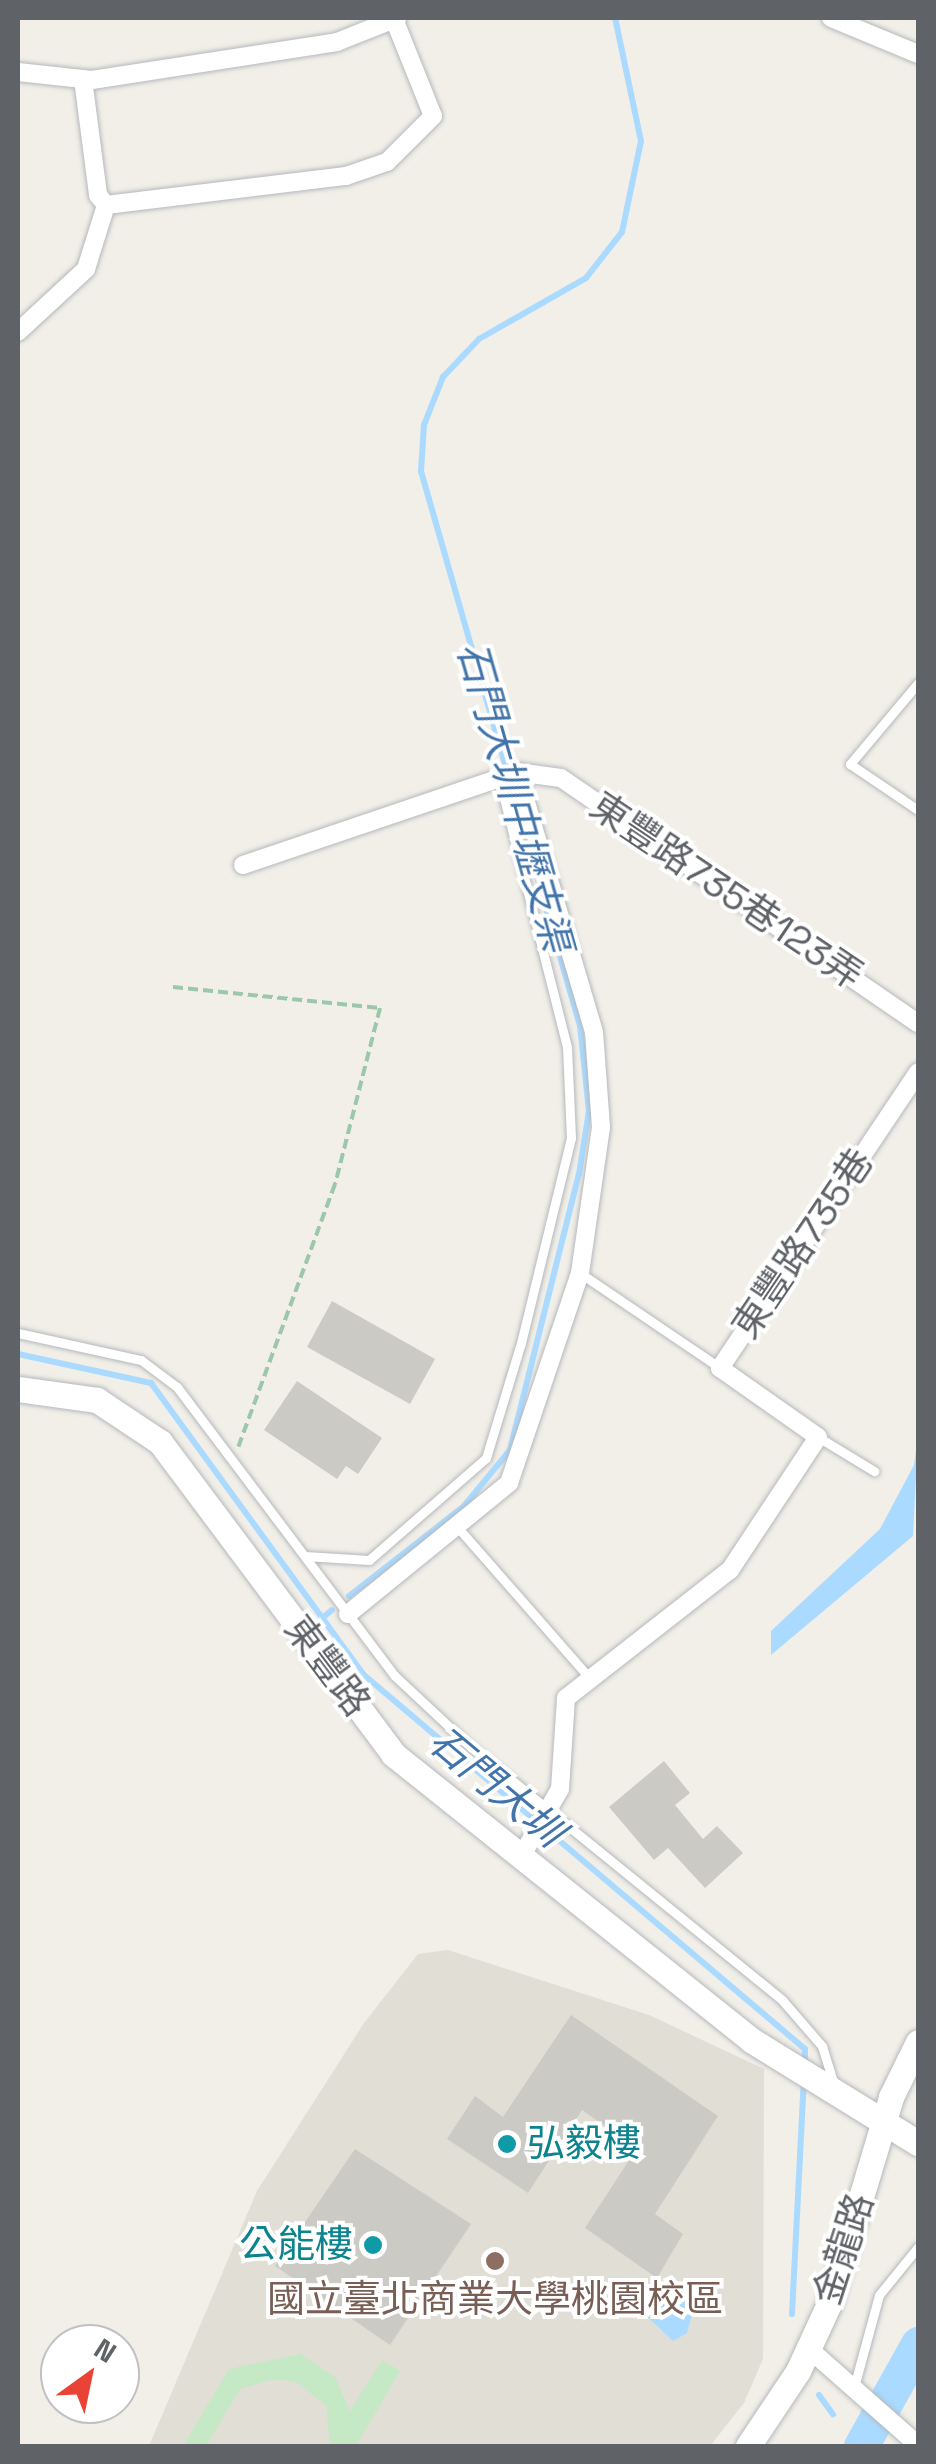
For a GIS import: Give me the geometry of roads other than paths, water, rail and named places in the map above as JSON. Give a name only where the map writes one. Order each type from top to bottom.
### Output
[{"type":"street","points":[[18,72],[83,79],[337,42],[395,18],[433,116],[387,162],[346,176],[106,205]]},
{"type":"street","points":[[831,18],[918,54]]},
{"type":"street","points":[[83,79],[98,195],[106,205]]},
{"type":"street","points":[[18,332],[86,268],[106,205]]},
{"type":"street","points":[[348,1614],[460,1530],[510,1483],[580,1273],[601,1127],[594,1032],[508,775]]},
{"type":"street","name":"東豐路735巷123弄","points":[[243,865],[508,775],[561,778],[918,1022]]},
{"type":"street","name":"東豐路735巷","points":[[818,1437],[720,1368],[918,1072]]},
{"type":"street","name":"東豐路","points":[[18,1389],[97,1400],[160,1442],[393,1754],[792,2066],[830,2089]]},
{"type":"street","points":[[521,1857],[542,1821],[568,1749],[566,1698],[588,1676],[730,1570],[818,1437]]},
{"type":"street","name":"金龍路","points":[[748,2446],[808,2348],[882,2126],[912,2064],[918,2042]]},
{"type":"street","points":[[830,2089],[882,2126],[918,2143]]},
{"type":"street","points":[[808,2348],[913,2440]]},
{"type":"lane","points":[[918,683],[850,764],[918,810]]},
{"type":"lane","points":[[305,1556],[369,1560],[486,1458],[521,1343],[572,1138],[568,1046],[508,775]]},
{"type":"lane","points":[[580,1273],[720,1368]]},
{"type":"lane","points":[[18,1333],[141,1360],[178,1387],[395,1676],[542,1821],[784,2001],[822,2046],[830,2089]]},
{"type":"lane","points":[[818,1437],[874,1471]]},
{"type":"lane","points":[[460,1530],[588,1676]]},
{"type":"lane","points":[[859,2390],[879,2294],[918,2247]]},
{"type":"water","points":[[918,1437],[913,1536],[771,1655],[771,1631],[880,1529],[914,1465]]},
{"type":"water","points":[[674,2275],[692,2314],[687,2333],[673,2341],[638,2308]]},
{"type":"waterway","name":"石門大圳中壢支渠","points":[[349,1596],[464,1506],[510,1450],[579,1174],[589,1111],[580,1026],[421,471],[424,425],[443,377],[479,339],[586,278],[622,232],[641,141],[615,18]]},
{"type":"waterway","name":"石門大圳","points":[[18,1354],[151,1383],[364,1675],[805,2049],[805,2063]]},
{"type":"waterway","name":"石門大圳中壢支渠","points":[[321,1619],[332,1610]]},
{"type":"waterway","name":"石門大圳","points":[[792,2314],[804,2080]]},
{"type":"waterway","points":[[861,2446],[918,2344]]},
{"type":"waterway","name":"石門大圳","points":[[819,2395],[833,2414]]},
{"type":"place","name":"弘毅樓","points":[[507,2144]]},
{"type":"place","name":"公能樓","points":[[373,2245]]},
{"type":"place","name":"國立臺北商業大學桃園校區","points":[[495,2261]]}]
